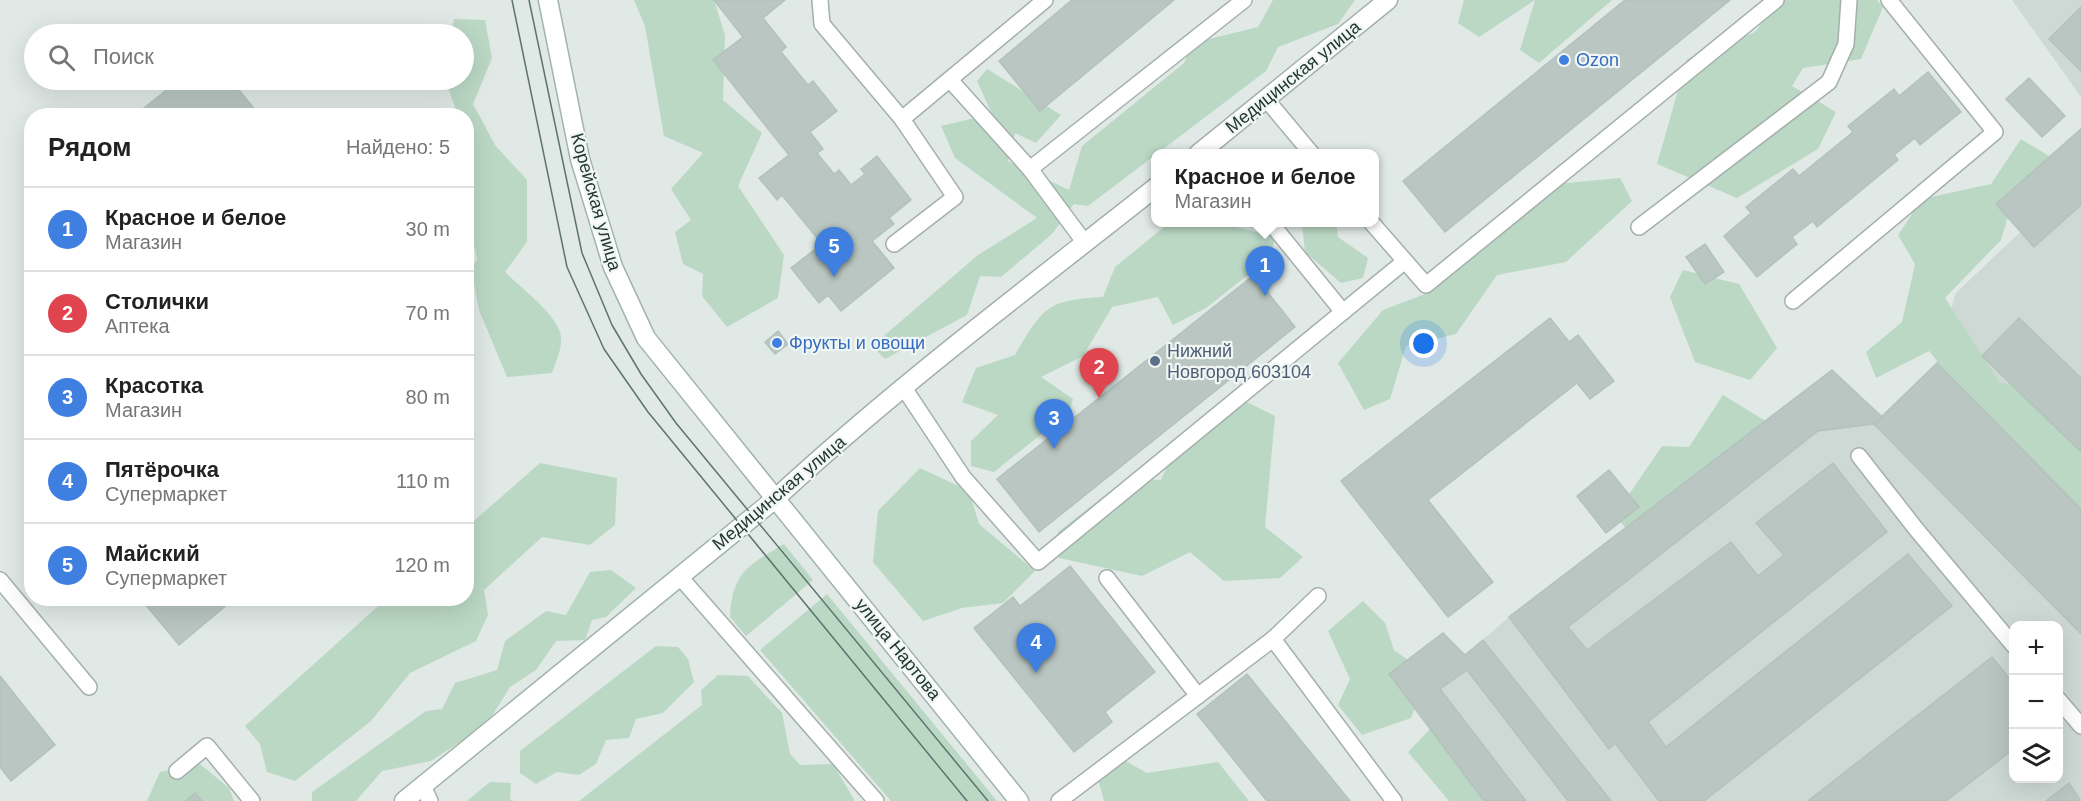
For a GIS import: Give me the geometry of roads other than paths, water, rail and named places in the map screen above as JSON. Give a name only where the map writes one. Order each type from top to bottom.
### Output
[{"type":"street","name":"Корейская улица","points":[[548,0],[580,159],[613,267],[646,338],[775,499]]},
{"type":"street","name":"Медицинская улица","points":[[1209,149],[1266,99],[1388,0]]},
{"type":"street","name":"Медицинская улица","points":[[404,801],[426,793],[775,499],[818,459],[1151,190]]},
{"type":"street","name":"улица Нартова","points":[[775,499],[1019,801]]},
{"type":"lane","points":[[820,0],[822,24],[902,119],[955,197],[894,244]]},
{"type":"lane","points":[[902,119],[951,81],[1045,0]]},
{"type":"lane","points":[[1030,169],[1244,0]]},
{"type":"lane","points":[[1375,227],[1426,285],[1776,0]]},
{"type":"lane","points":[[1639,227],[1829,82],[1846,44],[1849,0]]},
{"type":"lane","points":[[1793,301],[1995,132],[1889,0]]},
{"type":"lane","points":[[951,81],[1030,169],[1085,243]]},
{"type":"lane","points":[[1266,99],[1309,149]]},
{"type":"lane","points":[[1274,227],[1343,312]]},
{"type":"lane","points":[[904,388],[963,477],[1038,562],[1405,261]]},
{"type":"lane","points":[[1859,456],[2009,641]]},
{"type":"lane","points":[[680,577],[876,801]]},
{"type":"lane","points":[[1107,578],[1198,696]]},
{"type":"lane","points":[[0,580],[89,687]]},
{"type":"lane","points":[[1059,801],[1273,639],[1318,596]]},
{"type":"lane","points":[[1273,639],[1394,801]]},
{"type":"lane","points":[[2063,705],[2081,726]]},
{"type":"lane","points":[[177,771],[207,746],[252,801]]},
{"type":"tram line","points":[[512,0],[567,267],[604,349],[648,412],[967,801]]},
{"type":"tram line","points":[[529,0],[582,253],[612,325],[641,374],[676,423],[988,801]]},
{"type":"place","name":"Ozon","points":[[1564,60]]},
{"type":"place","name":"Майский","points":[[834,277]]},
{"type":"place","name":"Красное и белое","points":[[1265,296]]},
{"type":"place","name":"Фрукты и овощи","points":[[777,343]]},
{"type":"place","name":"Нижний Новгород 603104","points":[[1155,361]]},
{"type":"place","name":"Столички","points":[[1099,398]]},
{"type":"place","name":"Красотка","points":[[1054,449]]},
{"type":"place","name":"Пятёрочка","points":[[1036,673]]}]
